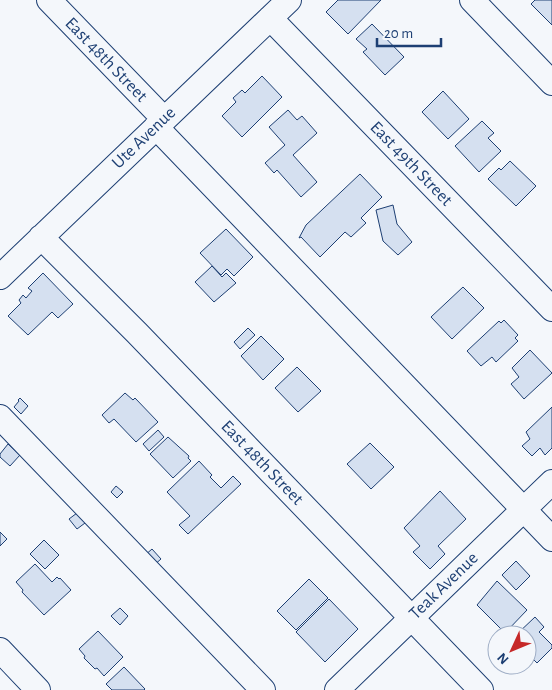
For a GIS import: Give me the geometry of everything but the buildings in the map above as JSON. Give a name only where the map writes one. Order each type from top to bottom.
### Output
[{"type":"street","name":"East 48th Street","points":[[49,0],[160,123],[552,539]]},
{"type":"street","name":"Ute Avenue","points":[[0,277],[289,0]]},
{"type":"street","points":[[472,0],[552,83]]},
{"type":"street","name":"East 49th Street","points":[[270,18],[552,310]]},
{"type":"street","name":"East 48th Street","points":[[41,237],[144,340],[481,690]]},
{"type":"street","points":[[0,417],[263,690]]},
{"type":"street","name":"Teak Avenue","points":[[336,690],[552,482]]},
{"type":"street","points":[[0,650],[38,690]]}]
